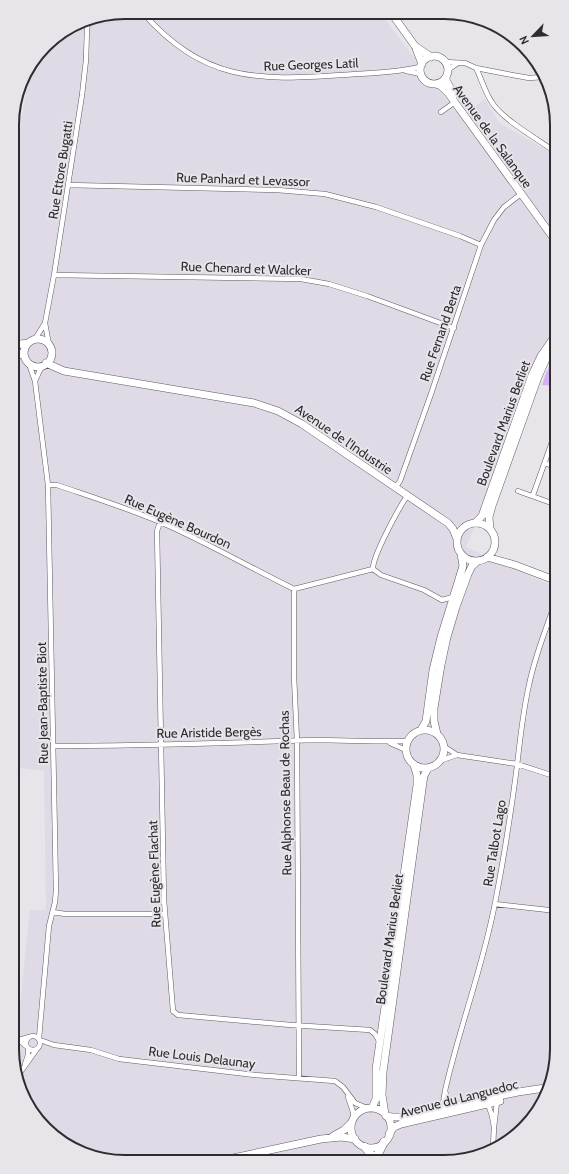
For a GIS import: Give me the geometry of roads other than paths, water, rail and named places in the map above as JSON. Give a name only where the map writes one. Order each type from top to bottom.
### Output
[{"type":"highway","points":[[378,1155],[384,1142]]},
{"type":"highway","points":[[365,1146],[371,1155]]},
{"type":"main road","points":[[396,19],[415,46],[431,57],[438,57],[444,62],[448,70],[445,78],[440,83],[432,84],[425,81],[415,46]]},
{"type":"main road","points":[[421,68],[428,58],[431,57]]},
{"type":"main road","name":"Avenue de la Salanque","points":[[445,78],[451,91],[550,227]]},
{"type":"main road","name":"Avenue de la Salanque","points":[[436,84],[441,86],[455,102],[550,233]]},
{"type":"main road","points":[[19,344],[28,343],[35,339],[45,341],[49,345],[51,354],[50,359],[45,364],[34,366],[29,364],[24,356],[19,353]]},
{"type":"main road","points":[[24,356],[24,351],[28,343]]},
{"type":"main road","name":"Boulevard Marius Berliet","points":[[475,523],[482,516],[532,375],[541,356],[550,343]]},
{"type":"main road","name":"Boulevard Marius Berliet","points":[[490,529],[492,506],[529,399],[541,368],[550,353]]},
{"type":"main road","name":"Avenue de l'Industrie","points":[[51,354],[59,364],[76,372]]},
{"type":"main road","name":"Avenue de l'Industrie","points":[[45,364],[64,371],[254,402],[278,411],[302,424],[448,523],[459,527],[466,526]]},
{"type":"main road","name":"Avenue de l'Industrie","points":[[448,523],[456,533],[457,539]]},
{"type":"main road","points":[[421,730],[426,721],[441,637],[460,578],[462,566],[461,554],[457,539],[460,532],[466,526],[475,523],[483,524],[490,529],[494,537],[495,546],[500,556],[515,565]]},
{"type":"main road","points":[[437,734],[434,721],[434,708],[440,665],[456,607],[472,566],[478,561],[488,557],[495,546]]},
{"type":"main road","points":[[461,554],[472,561],[478,561]]},
{"type":"main road","points":[[488,557],[515,565],[550,578]]},
{"type":"main road","points":[[421,730],[432,731],[437,734],[445,747],[442,760],[437,765],[428,768],[419,768],[414,765],[408,758],[406,750],[408,740],[416,732],[421,730]]},
{"type":"main road","name":"Boulevard Marius Berliet","points":[[369,1108],[376,1099],[376,1069],[417,785],[417,775],[414,765]]},
{"type":"main road","name":"Boulevard Marius Berliet","points":[[386,1114],[382,1095],[385,1051],[424,776],[428,768]]},
{"type":"main road","name":"Avenue du Languedoc","points":[[386,1114],[399,1118],[438,1109],[519,1096],[541,1089]]},
{"type":"main road","name":"Avenue du Languedoc","points":[[390,1134],[394,1127],[400,1124],[492,1101],[518,1092],[541,1089]]},
{"type":"main road","points":[[248,1155],[330,1137],[346,1137],[355,1139],[365,1146],[378,1146],[384,1142],[390,1134],[390,1125],[386,1114],[369,1108],[361,1110],[344,1130],[330,1137]]},
{"type":"main road","points":[[353,1121],[352,1134],[355,1139]]},
{"type":"street","name":"Rue Georges Latil","points":[[149,19],[168,38],[191,55],[211,65],[241,74],[280,78],[317,77],[405,71],[421,68]]},
{"type":"street","name":"Rue Ettore Bugatti","points":[[49,345],[45,323],[54,275],[83,88],[88,26]]},
{"type":"street","points":[[444,62],[465,63],[476,68],[529,78],[539,77]]},
{"type":"street","points":[[448,70],[458,63]]},
{"type":"street","points":[[476,68],[494,105],[504,115],[550,148]]},
{"type":"street","points":[[441,112],[455,102]]},
{"type":"street","name":"Rue Panhard et Levassor","points":[[68,185],[277,190],[325,194],[376,207],[460,236],[481,245]]},
{"type":"street","name":"Rue Fernand Berta","points":[[395,488],[400,481],[454,328],[481,245],[494,220],[504,207],[521,194]]},
{"type":"street","name":"Rue Chenard et Walcker","points":[[54,275],[301,279],[329,284],[361,294],[454,328]]},
{"type":"street","name":"Rue Ettore Bugatti","points":[[35,339],[45,323]]},
{"type":"street","name":"Rue Jean-Baptiste Biot","points":[[29,364],[35,382],[48,485],[56,890],[55,902],[49,926],[39,1023],[40,1039]]},
{"type":"street","points":[[35,382],[45,364]]},
{"type":"street","points":[[533,495],[550,448]]},
{"type":"street","points":[[545,463],[550,465]]},
{"type":"street","name":"Rue Eugène Bourdon","points":[[48,485],[57,485],[133,511],[160,522],[197,539],[294,589]]},
{"type":"street","points":[[518,491],[533,495],[550,503]]},
{"type":"street","points":[[373,569],[378,552],[407,496]]},
{"type":"street","name":"Rue Eugène Flachat","points":[[160,522],[157,531],[161,744],[166,914],[173,1010],[178,1015],[298,1026],[370,1030],[376,1034],[380,1042]]},
{"type":"street","points":[[294,589],[373,569]]},
{"type":"street","points":[[373,569],[381,576],[424,590],[442,600],[453,598]]},
{"type":"street","name":"Rue Alphonse Beau de Rochas","points":[[294,589],[299,1078]]},
{"type":"street","name":"Rue Talbot Lago","points":[[438,1109],[443,1102],[452,1061],[495,904],[510,817],[529,683],[550,618]]},
{"type":"street","name":"Rue Aristide Bergès","points":[[53,746],[337,740],[388,742],[408,740]]},
{"type":"street","name":"Rue Aristide Bergès","points":[[388,742],[406,750]]},
{"type":"street","points":[[445,747],[457,755],[517,764],[550,775]]},
{"type":"street","points":[[442,760],[457,755]]},
{"type":"street","points":[[495,904],[550,910]]},
{"type":"street","points":[[53,912],[64,914],[166,914]]},
{"type":"street","name":"Rue Jean-Baptiste Biot","points":[[30,1036],[39,1023]]},
{"type":"street","points":[[25,1065],[28,1054],[26,1041],[30,1036]]},
{"type":"street","points":[[21,1071],[38,1048],[40,1039],[30,1036],[19,1040],[27,1047],[34,1050],[38,1048]]},
{"type":"street","name":"Rue Louis Delaunay","points":[[40,1039],[54,1045],[91,1050],[119,1059],[255,1075],[335,1081],[343,1087],[355,1103],[369,1108]]},
{"type":"street","name":"Rue Louis Delaunay","points":[[38,1048],[54,1045]]},
{"type":"street","points":[[425,1118],[428,1114],[445,1111],[450,1107],[445,1091]]},
{"type":"street","points":[[346,1092],[353,1112],[353,1121]]},
{"type":"street","points":[[492,1101],[494,1127]]},
{"type":"street","points":[[492,1101],[494,1127],[493,1143]]}]
